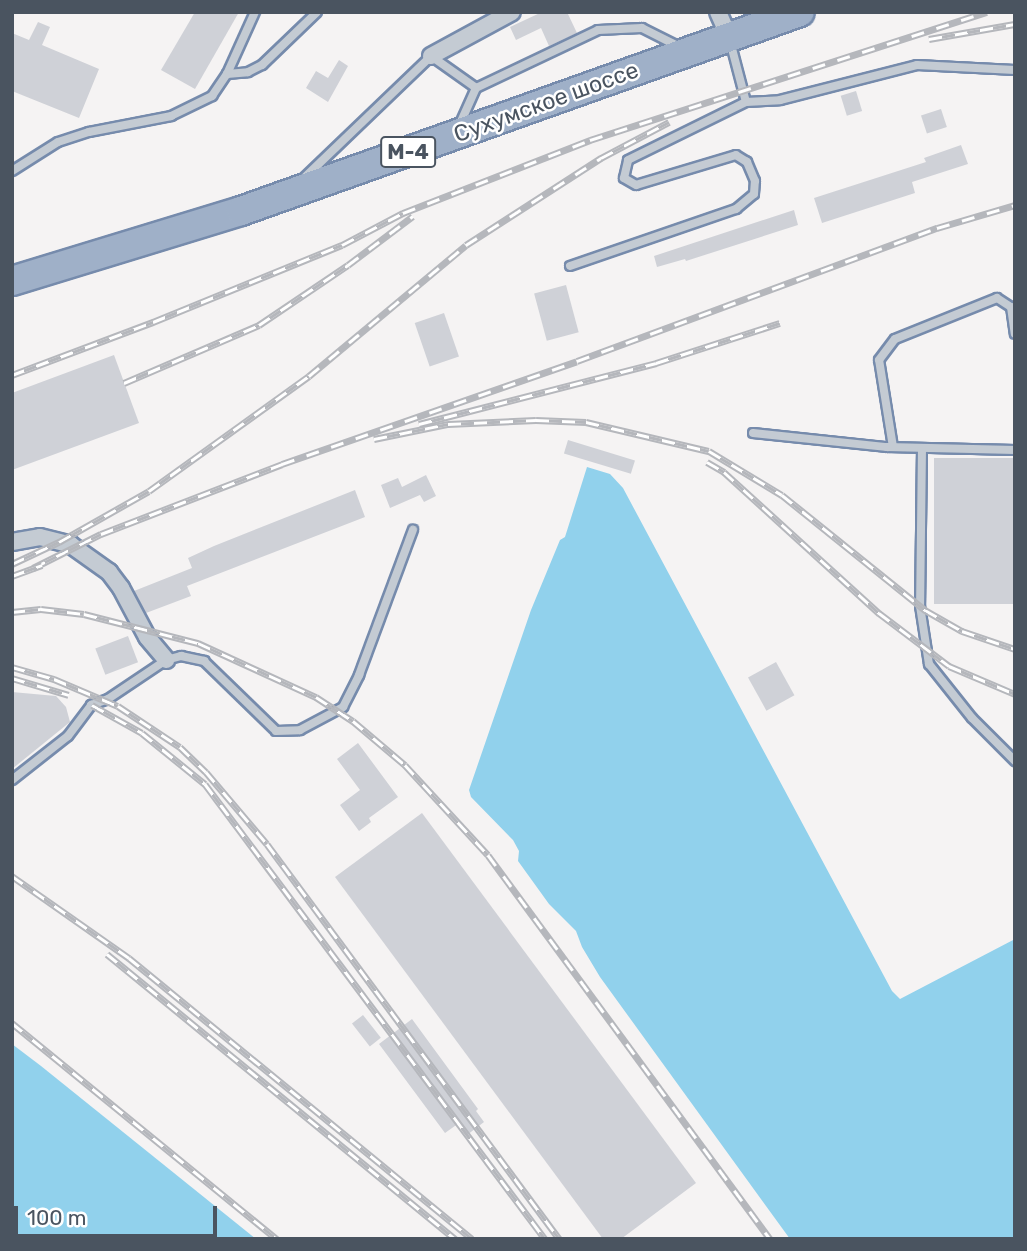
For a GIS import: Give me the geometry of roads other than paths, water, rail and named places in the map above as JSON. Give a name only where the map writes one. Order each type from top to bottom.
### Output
[{"type":"highway","name":"Сухумское шоссе","points":[[12,281],[286,195],[690,51],[724,25],[800,12]]},
{"type":"street","points":[[431,56],[512,12]]},
{"type":"street","points":[[12,542],[40,537],[71,545],[109,572],[121,588],[147,637],[166,660]]},
{"type":"lane","points":[[12,171],[58,142],[89,132],[171,116],[212,96],[227,74],[255,12]]},
{"type":"lane","points":[[227,74],[248,72],[262,65],[317,12]]},
{"type":"lane","points":[[724,25],[746,102]]},
{"type":"lane","points":[[455,135],[476,88],[598,30],[642,28],[690,51]]},
{"type":"lane","points":[[286,195],[431,56],[476,88]]},
{"type":"lane","points":[[570,266],[736,209],[754,194],[755,181],[747,162],[736,155],[636,185],[624,178],[628,160],[746,102],[780,100],[917,65],[1015,70]]},
{"type":"lane","points":[[892,447],[879,360],[895,339],[997,298],[1011,307],[1015,334]]},
{"type":"lane","points":[[753,433],[892,447],[1015,450]]},
{"type":"lane","points":[[922,448],[919,606],[929,664],[972,718],[1015,761]]},
{"type":"lane","points":[[12,780],[68,736],[91,705],[108,699],[166,660],[181,656],[204,661],[276,731],[300,730],[343,706],[359,675],[413,530]]},
{"type":"water","points":[[587,467],[610,474],[623,488],[892,991],[900,999],[1015,939],[1015,1239],[790,1239],[600,977],[576,931],[549,904],[518,861],[519,851],[513,840],[471,797],[469,790],[531,610],[560,540],[565,537]]},
{"type":"water","points":[[12,1044],[41,1066],[256,1239],[12,1239]]},
{"type":"railway","points":[[12,375],[153,322],[342,245],[403,213],[590,140],[987,12]]},
{"type":"railway","points":[[929,39],[1015,24]]},
{"type":"railway","points":[[12,564],[59,542],[149,491],[309,376],[466,245],[601,158],[669,122]]},
{"type":"railway","points":[[33,568],[101,534],[282,464],[577,361],[937,228],[1015,205]]},
{"type":"railway","points":[[124,383],[259,325],[348,265],[413,216]]},
{"type":"railway","points":[[419,424],[656,363],[780,323]]},
{"type":"railway","points":[[374,439],[448,424],[536,420],[586,422],[709,451],[782,495],[925,610],[962,631],[1015,649]]},
{"type":"railway","points":[[707,462],[724,472],[879,613],[949,666],[1015,694]]},
{"type":"railway","points":[[12,576],[42,565]]},
{"type":"railway","points":[[12,612],[41,609],[84,614],[198,643],[316,697],[353,721],[405,765],[488,855],[770,1239]]},
{"type":"railway","points":[[12,667],[54,679],[118,706],[180,747],[206,772],[267,844],[559,1239]]},
{"type":"railway","points":[[12,678],[69,695]]},
{"type":"railway","points":[[92,705],[142,733],[205,784],[545,1239]]},
{"type":"railway","points":[[12,876],[129,958],[472,1239]]},
{"type":"railway","points":[[107,954],[455,1239]]},
{"type":"railway","points":[[12,1023],[277,1239]]}]
